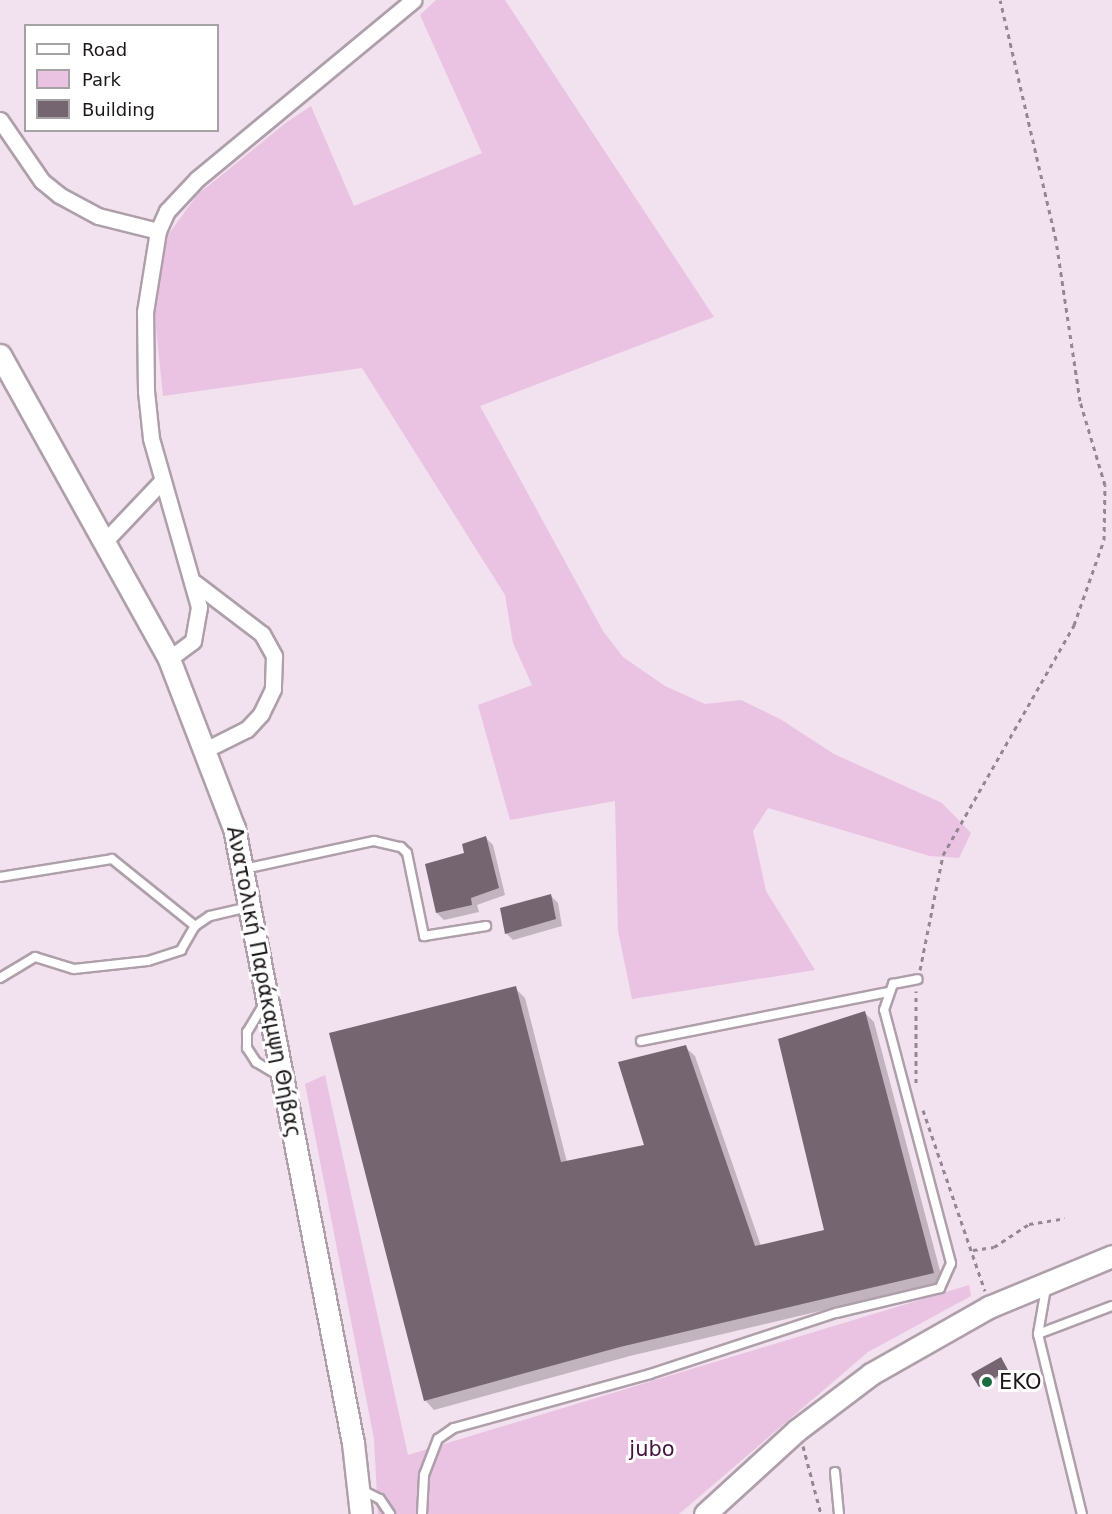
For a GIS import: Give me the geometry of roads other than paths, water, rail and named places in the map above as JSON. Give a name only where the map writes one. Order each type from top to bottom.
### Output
[{"type":"main road","name":"Ανατολική Παράκαμψη Θήβας","points":[[0,355],[169,659],[207,749],[253,906],[361,1514]]},
{"type":"main road","points":[[705,1514],[797,1430],[871,1374],[989,1307],[1048,1280],[1112,1256]]},
{"type":"street","points":[[169,659],[193,641],[199,607],[195,583],[162,481],[151,438],[144,339],[158,231],[167,211],[197,179],[413,0]]},
{"type":"street","points":[[0,120],[42,181],[59,195],[98,216],[158,231]]},
{"type":"street","points":[[105,541],[162,481]]},
{"type":"street","points":[[195,583],[262,634],[274,656],[273,689],[261,714],[247,729],[207,749]]},
{"type":"lane","points":[[244,869],[374,841],[407,853],[424,936],[486,926]]},
{"type":"lane","points":[[0,877],[112,859],[195,926]]},
{"type":"lane","points":[[0,978],[35,957],[74,969],[148,961],[181,950],[195,926],[223,910],[253,906]]},
{"type":"lane","points":[[422,1514],[424,1475],[438,1439],[454,1428],[650,1374],[836,1313],[940,1288],[951,1263],[884,1010],[888,992],[893,984],[918,979]]},
{"type":"lane","points":[[641,1041],[888,992]]},
{"type":"lane","points":[[269,998],[247,1032],[247,1048],[256,1062],[284,1079]]},
{"type":"lane","points":[[1048,1280],[1038,1334],[1082,1514]]},
{"type":"lane","points":[[1038,1334],[1112,1306]]},
{"type":"lane","points":[[835,1472],[839,1514]]},
{"type":"lane","points":[[358,1488],[380,1499],[390,1514]]},
{"type":"place","name":"EKO","points":[[987,1382]]},
{"type":"park label","name":"jubo","points":[[652,1449]]}]
